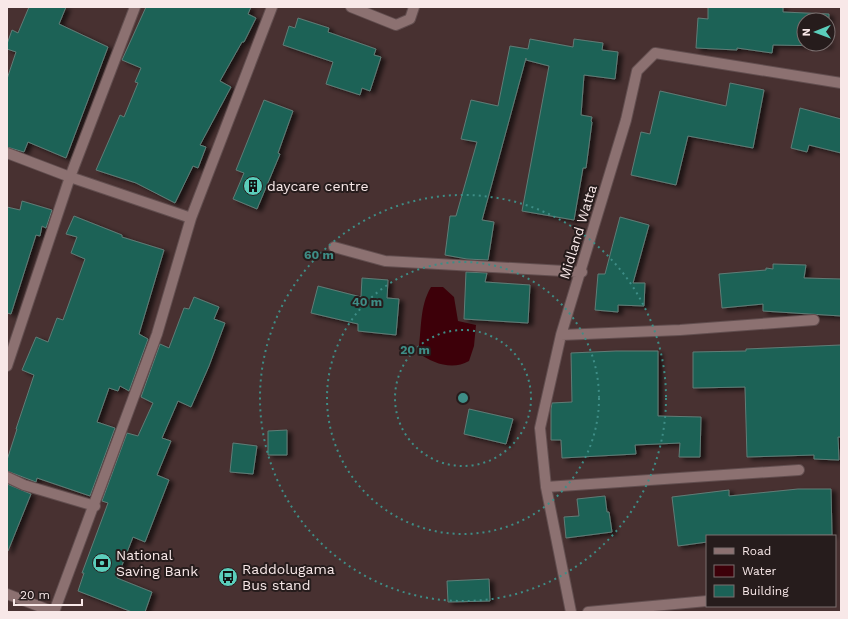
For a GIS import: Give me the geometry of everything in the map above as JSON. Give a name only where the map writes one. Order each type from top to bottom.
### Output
[{"type":"street","points":[[7,366],[70,177],[134,7]]},
{"type":"street","points":[[7,594],[54,612],[95,506],[158,334],[191,218],[272,7]]},
{"type":"street","points":[[351,7],[396,25],[410,19],[414,7]]},
{"type":"street","name":"Midland Watta","points":[[572,612],[546,487],[540,428],[561,335],[582,272],[626,120],[637,71],[655,52],[841,83]]},
{"type":"street","points":[[7,153],[70,177],[191,218]]},
{"type":"street","points":[[334,247],[384,261],[582,272]]},
{"type":"street","points":[[561,335],[680,330],[814,320]]},
{"type":"street","points":[[546,487],[799,470]]},
{"type":"street","points":[[7,477],[24,485],[95,506]]},
{"type":"street","points":[[588,612],[706,601]]},
{"type":"water","points":[[431,287],[443,287],[454,297],[458,321],[476,325],[474,346],[469,361],[463,364],[449,366],[436,363],[418,353],[424,303]]},
{"type":"building","points":[[29,7],[66,7],[59,24],[108,47],[66,158],[28,142],[24,152],[7,147],[7,79],[16,52],[7,49],[7,44],[12,30],[18,33]]},
{"type":"building","points":[[146,7],[251,7],[248,14],[256,18],[244,42],[242,42],[220,81],[231,87],[200,145],[206,147],[198,168],[193,166],[175,203],[136,183],[96,170],[120,115],[124,117],[138,83],[135,82],[141,68],[122,60]]},
{"type":"building","points":[[708,7],[783,7],[783,12],[796,13],[796,45],[773,45],[772,53],[737,48],[737,50],[696,48],[698,18],[708,19]]},
{"type":"building","points":[[298,18],[329,28],[328,32],[376,49],[374,55],[381,57],[370,91],[362,88],[360,95],[326,84],[333,62],[283,45],[289,26],[295,28]]},
{"type":"building","points":[[530,39],[573,47],[574,39],[603,43],[602,50],[618,52],[615,79],[584,75],[581,115],[592,117],[592,122],[586,168],[583,168],[574,220],[522,211],[549,66],[526,60],[526,58],[482,220],[494,222],[488,260],[467,259],[445,255],[450,216],[456,216],[477,142],[461,139],[471,100],[498,106],[510,46],[528,49]]},
{"type":"building","points":[[730,83],[764,90],[753,148],[688,136],[676,185],[631,175],[641,132],[650,134],[660,91],[726,106]]},
{"type":"building","points":[[264,100],[293,111],[278,153],[280,154],[257,209],[233,199],[244,173],[236,170]]},
{"type":"building","points":[[800,108],[841,119],[841,153],[809,145],[807,152],[791,148]]},
{"type":"building","points":[[22,201],[52,210],[46,228],[42,226],[40,236],[36,235],[11,314],[7,313],[7,207],[20,210]]},
{"type":"building","points":[[74,216],[122,235],[122,237],[164,250],[139,334],[148,339],[129,391],[120,386],[118,391],[109,388],[97,422],[115,428],[90,496],[37,478],[36,482],[7,471],[7,460],[34,375],[22,370],[36,337],[48,342],[57,318],[63,320],[85,259],[71,253],[77,237],[66,234]]},
{"type":"building","points":[[620,217],[649,225],[633,283],[645,283],[644,306],[618,305],[618,312],[595,310],[598,274],[605,274]]},
{"type":"building","points":[[773,264],[806,265],[804,278],[841,279],[841,316],[763,311],[763,304],[722,308],[719,274],[766,270],[766,268],[773,269]]},
{"type":"building","points":[[466,272],[487,273],[485,282],[530,285],[528,323],[464,319]]},
{"type":"building","points":[[362,278],[388,280],[387,298],[399,299],[396,335],[358,331],[358,324],[311,313],[318,286],[361,297]]},
{"type":"building","points":[[194,297],[219,307],[214,319],[225,323],[209,366],[191,407],[178,401],[162,438],[171,441],[157,475],[169,480],[145,542],[133,537],[117,578],[152,592],[145,612],[132,612],[78,591],[84,573],[82,573],[108,503],[102,501],[127,433],[138,436],[153,403],[141,397],[160,344],[169,348],[184,308],[189,309]]},
{"type":"building","points":[[841,345],[841,437],[838,437],[839,460],[814,459],[814,455],[747,457],[745,387],[693,388],[693,352],[746,351],[746,349]]},
{"type":"building","points":[[658,351],[658,416],[701,417],[700,457],[679,457],[680,443],[635,445],[636,454],[562,458],[561,440],[551,440],[551,409],[552,403],[572,402],[571,353]]},
{"type":"building","points":[[469,409],[513,419],[506,444],[464,434]]},
{"type":"building","points":[[287,430],[287,455],[268,455],[268,431]]},
{"type":"building","points":[[233,443],[257,446],[253,474],[230,472]]},
{"type":"building","points":[[7,484],[31,494],[8,551],[7,551]]},
{"type":"building","points":[[798,489],[831,489],[832,535],[706,535],[706,542],[678,546],[672,497],[729,490],[729,496]]},
{"type":"building","points":[[605,496],[612,532],[566,538],[564,517],[579,516],[577,499]]},
{"type":"building","points":[[489,579],[490,601],[448,602],[447,581]]},
{"type":"place","name":"daycare centre","points":[[253,186]]},
{"type":"place","name":"National Saving Bank","points":[[102,563]]},
{"type":"place","name":"Raddolugama Bus stand","points":[[228,577]]}]
